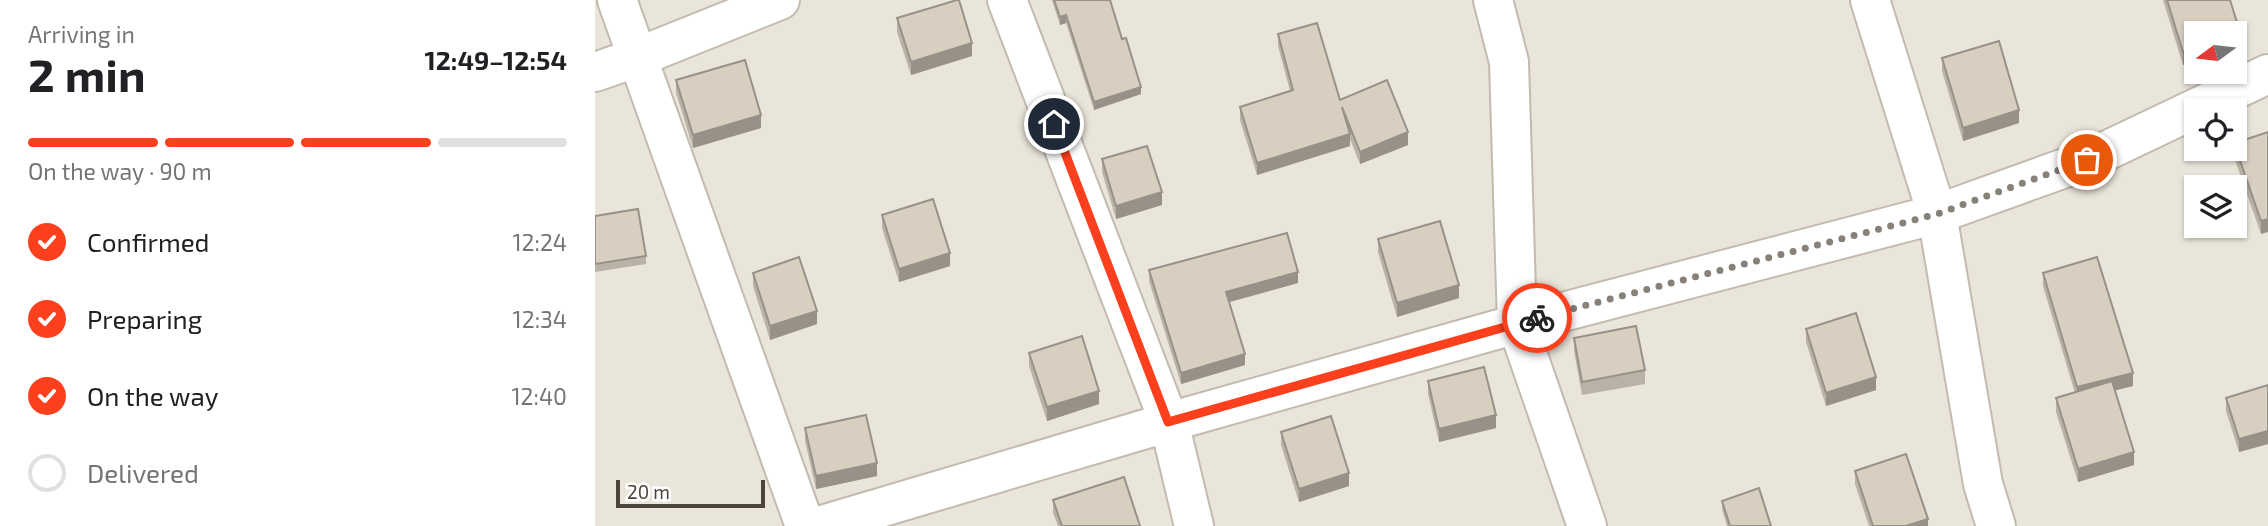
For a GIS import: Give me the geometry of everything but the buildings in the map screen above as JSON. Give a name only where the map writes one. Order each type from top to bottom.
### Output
[{"type":"street","points":[[617,0],[805,526]]},
{"type":"street","points":[[595,72],[780,0]]},
{"type":"street","points":[[1007,0],[1168,422],[1194,526]]},
{"type":"street","points":[[1493,0],[1509,62],[1517,324],[1587,526]]},
{"type":"street","points":[[1870,0],[1937,214],[1983,484],[1996,526]]},
{"type":"street","points":[[819,526],[1168,422],[1517,324],[1937,214],[2087,160],[2268,74]]},
{"type":"shaded area","points":[[595,0],[2268,0],[2268,526],[595,526]]},
{"type":"way so far","points":[[1537,318],[1937,214],[2087,160]]},
{"type":"route","points":[[1054,124],[1168,422],[1537,318]]}]
